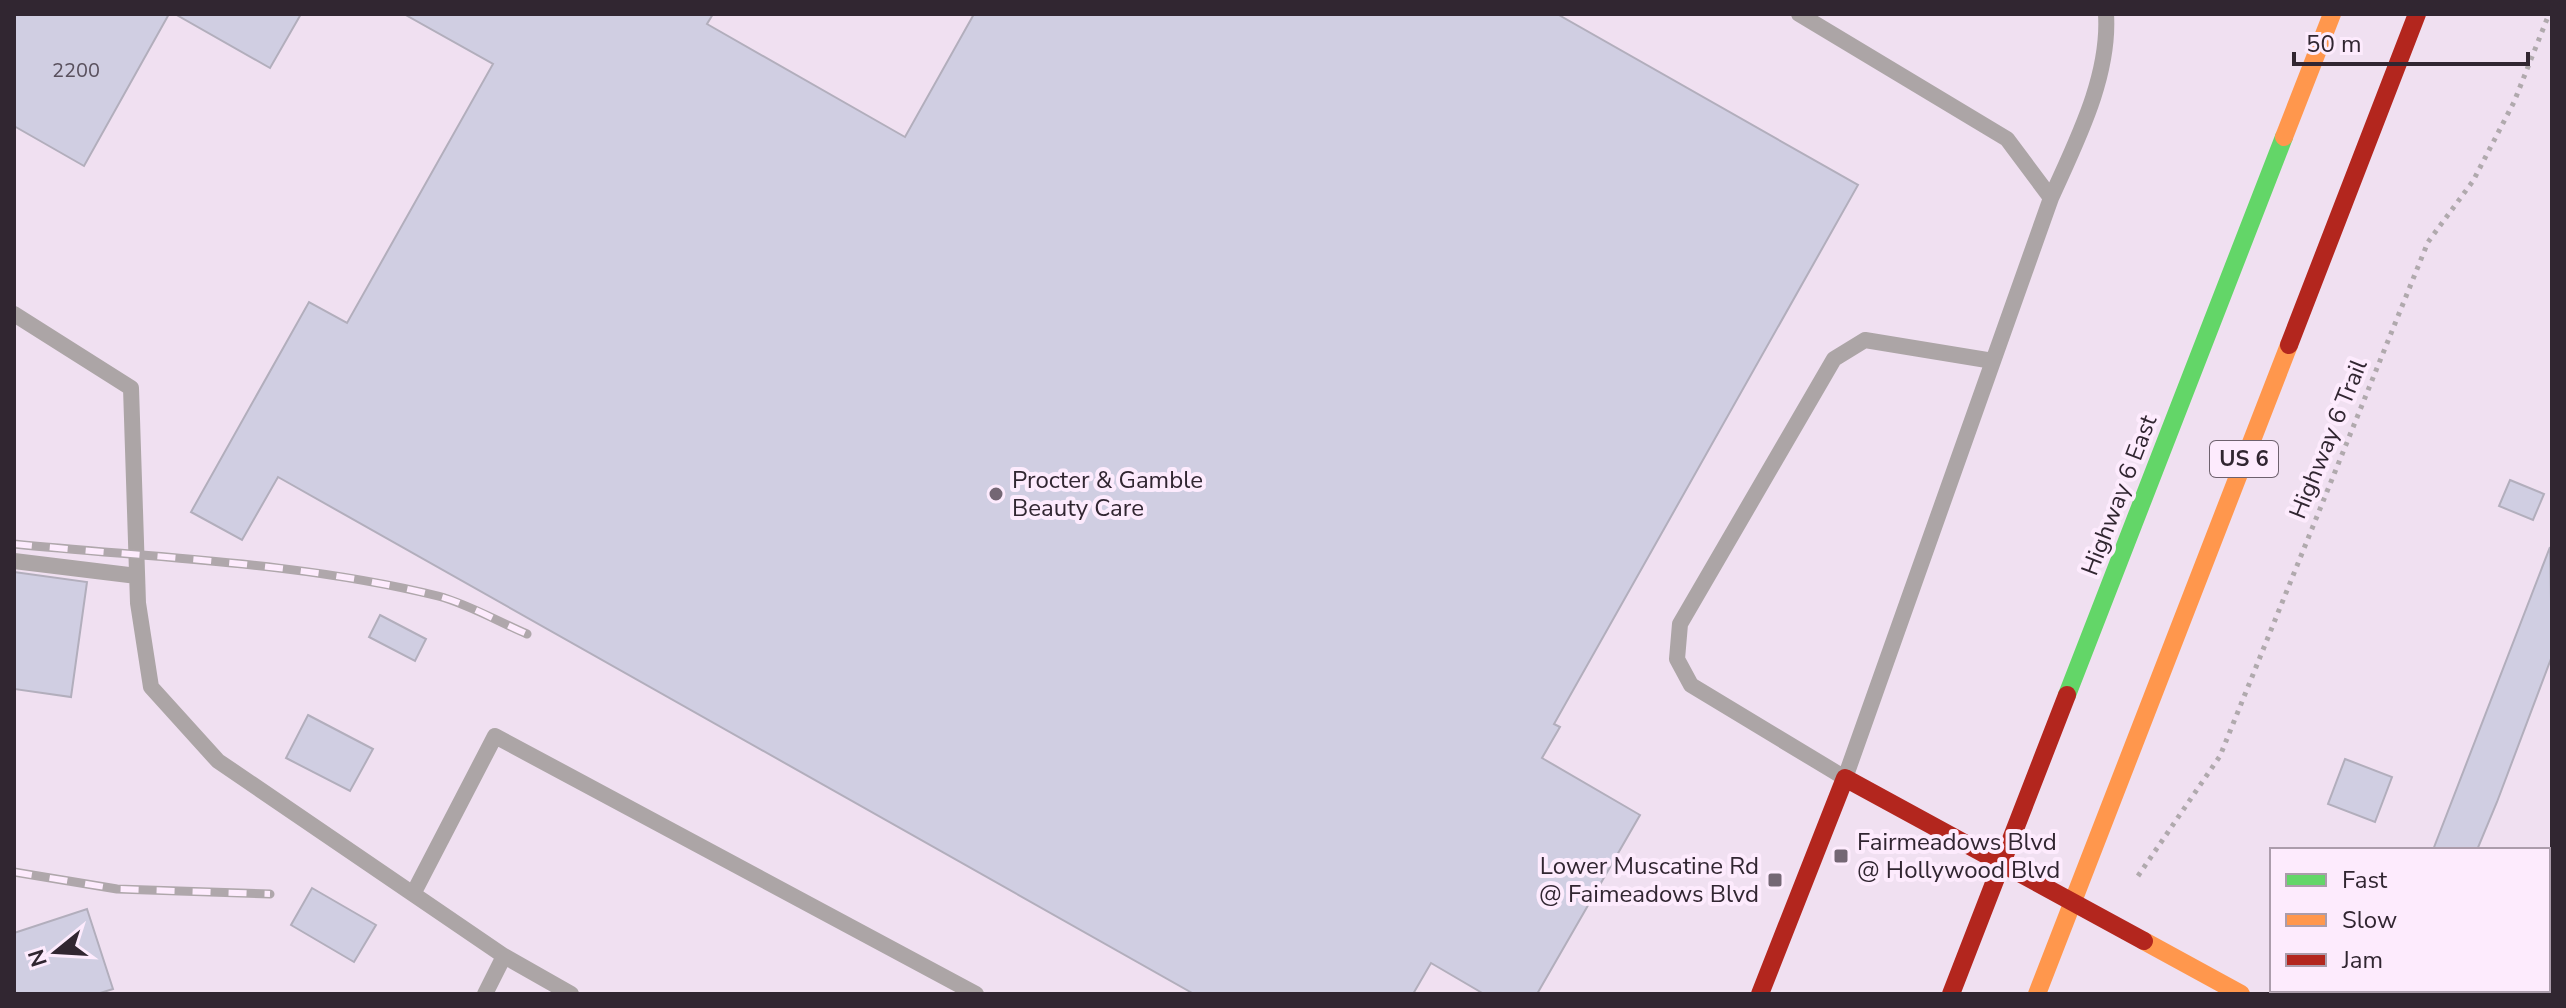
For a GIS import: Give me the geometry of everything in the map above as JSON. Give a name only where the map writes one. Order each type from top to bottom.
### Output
[{"type":"main road","name":"Highway 6 East","points":[[1951,994],[2332,14]]},
{"type":"main road","name":"US 6","points":[[2037,994],[2417,14]]},
{"type":"main road","points":[[1760,994],[1845,778],[2241,994]]},
{"type":"lane","points":[[1799,14],[2007,139],[2051,198]]},
{"type":"lane","points":[[1993,361],[1865,340],[1834,359],[1680,624],[1677,659],[1691,685],[1845,778],[2051,198],[2083,124],[2101,65],[2106,14]]},
{"type":"lane","points":[[14,314],[131,388],[137,576],[151,687],[218,761],[504,956],[571,994]]},
{"type":"lane","points":[[14,561],[137,576]]},
{"type":"lane","points":[[413,894],[495,736],[976,994]]},
{"type":"lane","points":[[485,994],[504,956]]},
{"type":"path","name":"Highway 6 Trail","points":[[2138,876],[2220,756],[2428,242],[2473,181],[2514,102],[2549,14]]},
{"type":"building","points":[[14,14],[169,14],[84,166],[14,126]]},
{"type":"building","points":[[175,14],[301,14],[270,68]]},
{"type":"building","name":"Procter & Gamble Beauty Care","points":[[404,14],[713,14],[707,24],[905,137],[974,14],[1557,14],[1858,185],[1554,724],[1560,727],[1542,758],[1640,815],[1537,994],[1484,994],[1431,963],[1413,994],[1194,994],[278,477],[242,540],[191,512],[309,302],[347,323],[493,64]]},
{"type":"building","points":[[2510,480],[2544,494],[2533,520],[2499,506]]},
{"type":"building","points":[[2550,547],[2552,656],[2497,802],[2478,848],[2434,848]]},
{"type":"building","points":[[14,572],[87,582],[71,697],[14,689]]},
{"type":"building","points":[[380,615],[426,639],[415,661],[369,637]]},
{"type":"building","points":[[308,715],[373,749],[350,791],[286,758]]},
{"type":"building","points":[[2345,759],[2392,777],[2375,822],[2328,804]]},
{"type":"building","points":[[312,888],[376,925],[354,962],[291,925]]},
{"type":"building","points":[[87,909],[113,989],[97,994],[14,994],[14,933]]},
{"type":"railway","points":[[14,544],[227,562],[386,585],[449,599],[527,634]]},
{"type":"railway","points":[[14,872],[117,889],[270,894]]},
{"type":"traffic: fast","points":[[2067,695],[2284,137]]},
{"type":"traffic: slow","points":[[2284,137],[2332,14]]},
{"type":"traffic: slow","points":[[2037,994],[2289,345]]},
{"type":"traffic: slow","points":[[2144,941],[2241,994]]},
{"type":"traffic: jam","points":[[2289,345],[2417,14]]},
{"type":"traffic: jam","points":[[1951,994],[2067,695]]},
{"type":"traffic: jam","points":[[1760,994],[1845,778],[2144,941]]},
{"type":"place","name":"Procter & Gamble Beauty Care","points":[[996,494]]},
{"type":"place","name":"Fairmeadows Blvd @ Hollywood Blvd","points":[[1841,856]]},
{"type":"place","name":"Lower Muscatine Rd @ Faimeadows Blvd","points":[[1775,880]]}]
